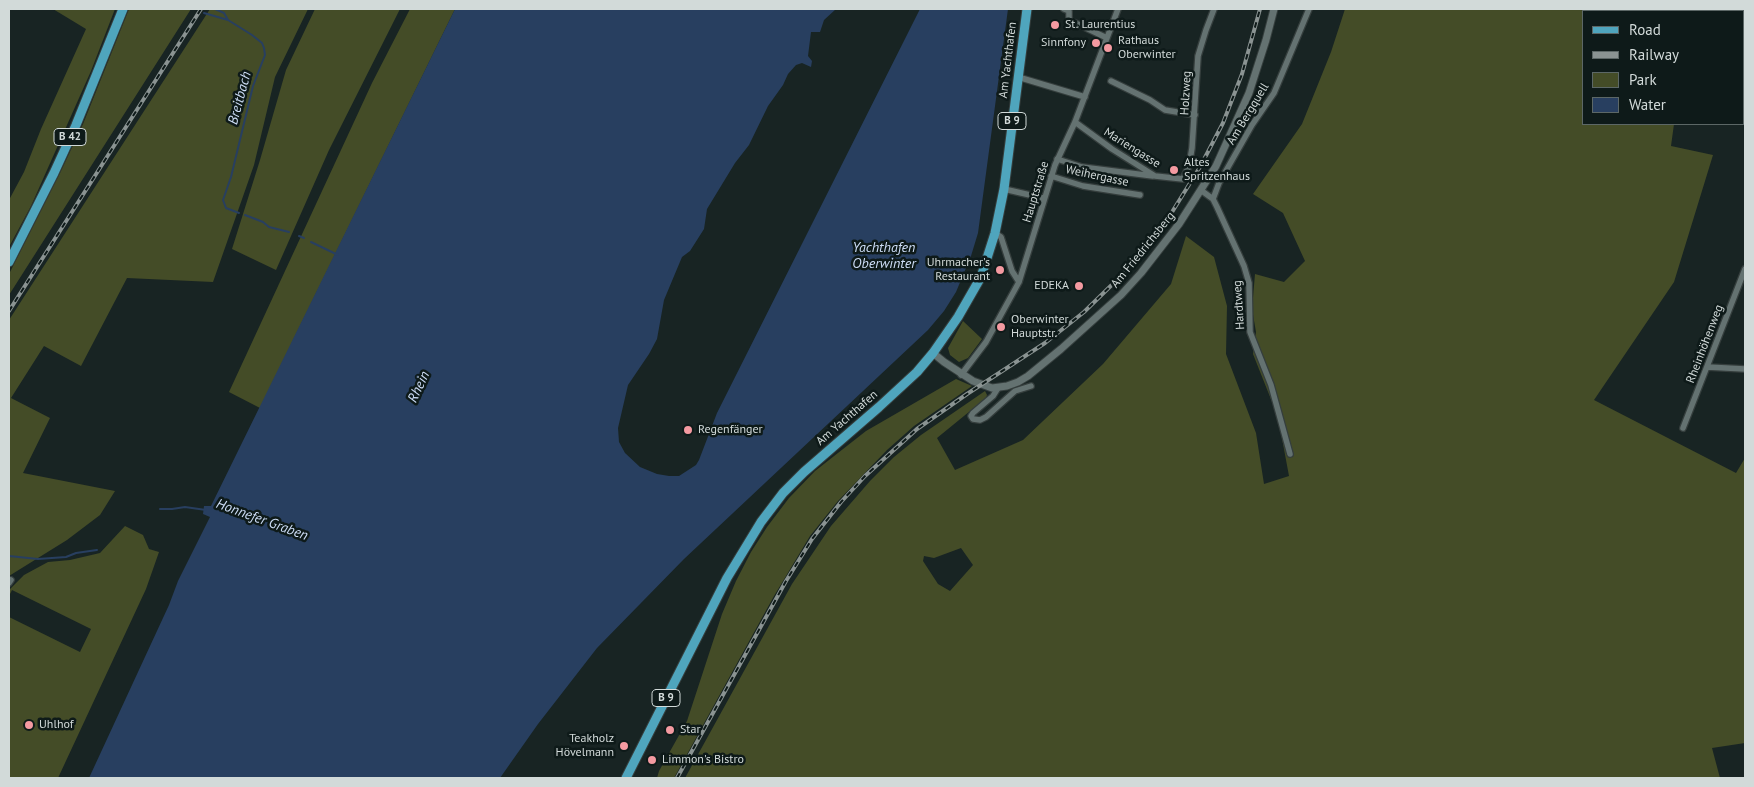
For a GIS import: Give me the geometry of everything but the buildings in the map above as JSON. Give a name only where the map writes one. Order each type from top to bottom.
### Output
[{"type":"main road","name":"B 42","points":[[9,262],[76,125],[123,9]]},
{"type":"main road","name":"Am Yachthafen","points":[[626,778],[750,538],[783,493],[804,472],[880,407],[933,353],[958,317],[977,284],[995,233],[1004,189],[1027,9]]},
{"type":"street","points":[[1064,9],[1069,11],[1069,20],[1106,41]]},
{"type":"street","name":"Hauptstraße","points":[[961,375],[986,342],[1019,282],[1025,267],[1043,198],[1057,159],[1075,122],[1118,9]]},
{"type":"street","name":"Holzweg","points":[[1183,179],[1189,166],[1195,115],[1198,56],[1214,9]]},
{"type":"street","name":"Am Friedrichsberg","points":[[998,388],[1018,382],[1028,376],[1061,350],[1121,295],[1163,246],[1202,191],[1227,144],[1249,93],[1274,9]]},
{"type":"street","name":"Am Bergquell","points":[[1212,199],[1252,125],[1274,93],[1309,9]]},
{"type":"street","points":[[1018,77],[1085,97]]},
{"type":"street","points":[[1111,81],[1150,100],[1165,110],[1195,115]]},
{"type":"street","name":"Mariengasse","points":[[1075,122],[1112,149],[1155,176],[1183,179]]},
{"type":"street","points":[[1057,159],[1082,167],[1155,176]]},
{"type":"street","name":"Weihergasse","points":[[1051,176],[1083,186],[1140,195]]},
{"type":"street","points":[[1004,189],[1043,198]]},
{"type":"street","name":"Hardtweg","points":[[1202,191],[1212,199],[1244,266],[1249,283],[1250,332],[1271,384],[1290,454]]},
{"type":"street","points":[[995,233],[1001,237],[1012,271],[1019,282]]},
{"type":"street","name":"Rheinhöhenweg","points":[[1683,428],[1745,269]]},
{"type":"street","points":[[933,353],[961,375],[986,387],[998,388],[993,396],[972,413],[973,419],[980,420],[986,418],[1015,391],[1032,386]]},
{"type":"street","points":[[1707,367],[1745,369]]},
{"type":"green space","points":[[53,9],[115,9],[91,71],[31,206],[9,247],[9,200],[24,172],[41,129],[86,29]]},
{"type":"green space","points":[[129,9],[191,9],[9,295],[9,274],[83,124]]},
{"type":"green space","points":[[210,9],[308,9],[275,77],[254,165],[213,282],[127,278],[81,366],[44,346],[11,398],[50,418],[23,473],[115,491],[100,515],[67,540],[9,576],[9,320]]},
{"type":"green space","points":[[315,9],[400,9],[329,150],[276,270],[232,249],[286,70]]},
{"type":"green space","points":[[410,9],[455,9],[260,408],[229,392],[372,83]]},
{"type":"green space","points":[[1345,9],[1653,9],[1582,10],[1582,125],[1674,125],[1671,146],[1713,155],[1674,282],[1594,400],[1736,473],[1745,458],[1745,743],[1712,748],[1720,778],[685,778],[792,584],[831,526],[870,481],[894,457],[921,435],[985,391],[986,398],[937,438],[955,470],[1023,440],[1103,364],[1171,284],[1186,236],[1214,257],[1227,306],[1226,354],[1256,433],[1264,484],[1289,476],[1278,417],[1253,354],[1256,332],[1252,309],[1255,274],[1284,282],[1305,261],[1283,213],[1253,194],[1302,124],[1331,52]],"holes":[[[961,548],[973,565],[950,591],[938,584],[923,561],[924,556],[934,558]]]},
{"type":"green space","points":[[963,321],[982,339],[968,358],[959,362],[950,355],[948,348]]},
{"type":"green space","points":[[956,379],[972,386],[914,426],[887,450],[838,501],[810,536],[774,596],[674,778],[657,778],[687,721],[722,614],[736,581],[767,527],[789,498],[815,471],[866,431]]},
{"type":"green space","points":[[125,526],[143,535],[149,549],[159,552],[146,589],[58,778],[9,778],[9,617],[80,652],[91,629],[12,590],[9,596],[9,590],[24,575],[48,562],[70,560],[100,553]]},
{"type":"water","points":[[455,9],[836,9],[824,20],[820,32],[811,32],[808,56],[812,61],[811,67],[802,63],[796,65],[788,74],[783,85],[768,106],[749,145],[735,163],[707,209],[704,229],[690,251],[682,257],[664,300],[657,339],[628,385],[618,428],[619,442],[625,453],[640,467],[657,474],[679,476],[696,465],[717,413],[920,9],[1008,9],[978,233],[956,292],[944,311],[928,330],[684,559],[597,648],[538,724],[500,778],[89,778],[169,605],[178,581],[210,517],[203,514],[204,506],[211,506]]},
{"type":"waterway","points":[[215,9],[224,13],[228,20]]},
{"type":"waterway","name":"Breitbach","points":[[204,13],[228,20],[252,35],[262,43],[264,48],[265,55],[253,86],[231,177],[223,200],[226,208],[239,213]]},
{"type":"waterway","name":"Breitbach","points":[[245,215],[263,222],[269,227],[289,232]]},
{"type":"waterway","points":[[299,236],[304,238]]},
{"type":"waterway","name":"Breitbach","points":[[311,242],[338,255]]},
{"type":"waterway","name":"Honnefer Graben","points":[[160,509],[185,507],[206,510]]},
{"type":"waterway","name":"Honnefer Graben","points":[[9,556],[38,559],[66,557],[76,553],[97,550]]},
{"type":"railway","points":[[9,311],[201,9]]},
{"type":"railway","points":[[677,778],[786,581],[812,539],[841,502],[865,476],[917,429],[1045,343],[1084,312],[1124,273],[1164,225],[1200,167],[1223,123],[1242,74],[1260,9]]},
{"type":"place","name":"St. Laurentius","points":[[1055,25]]},
{"type":"place","name":"Sinnfony","points":[[1096,43]]},
{"type":"place","name":"Rathaus Oberwinter","points":[[1108,48]]},
{"type":"place","name":"Altes Spritzenhaus","points":[[1174,170]]},
{"type":"place","name":"Uhrmacher's Restaurant","points":[[1000,270]]},
{"type":"place","name":"EDEKA","points":[[1079,286]]},
{"type":"place","name":"Oberwinter Hauptstr.","points":[[1001,327]]},
{"type":"place","name":"Regenfänger","points":[[688,430]]},
{"type":"place","name":"Uhlhof","points":[[29,725]]},
{"type":"place","name":"Star","points":[[670,730]]},
{"type":"place","name":"Teakholz Hövelmann","points":[[624,746]]},
{"type":"place","name":"Limmon's Bistro","points":[[652,760]]},
{"type":"water label","name":"Yachthafen Oberwinter","points":[[884,256]]},
{"type":"water label","name":"Rhein","points":[[419,387]]}]
